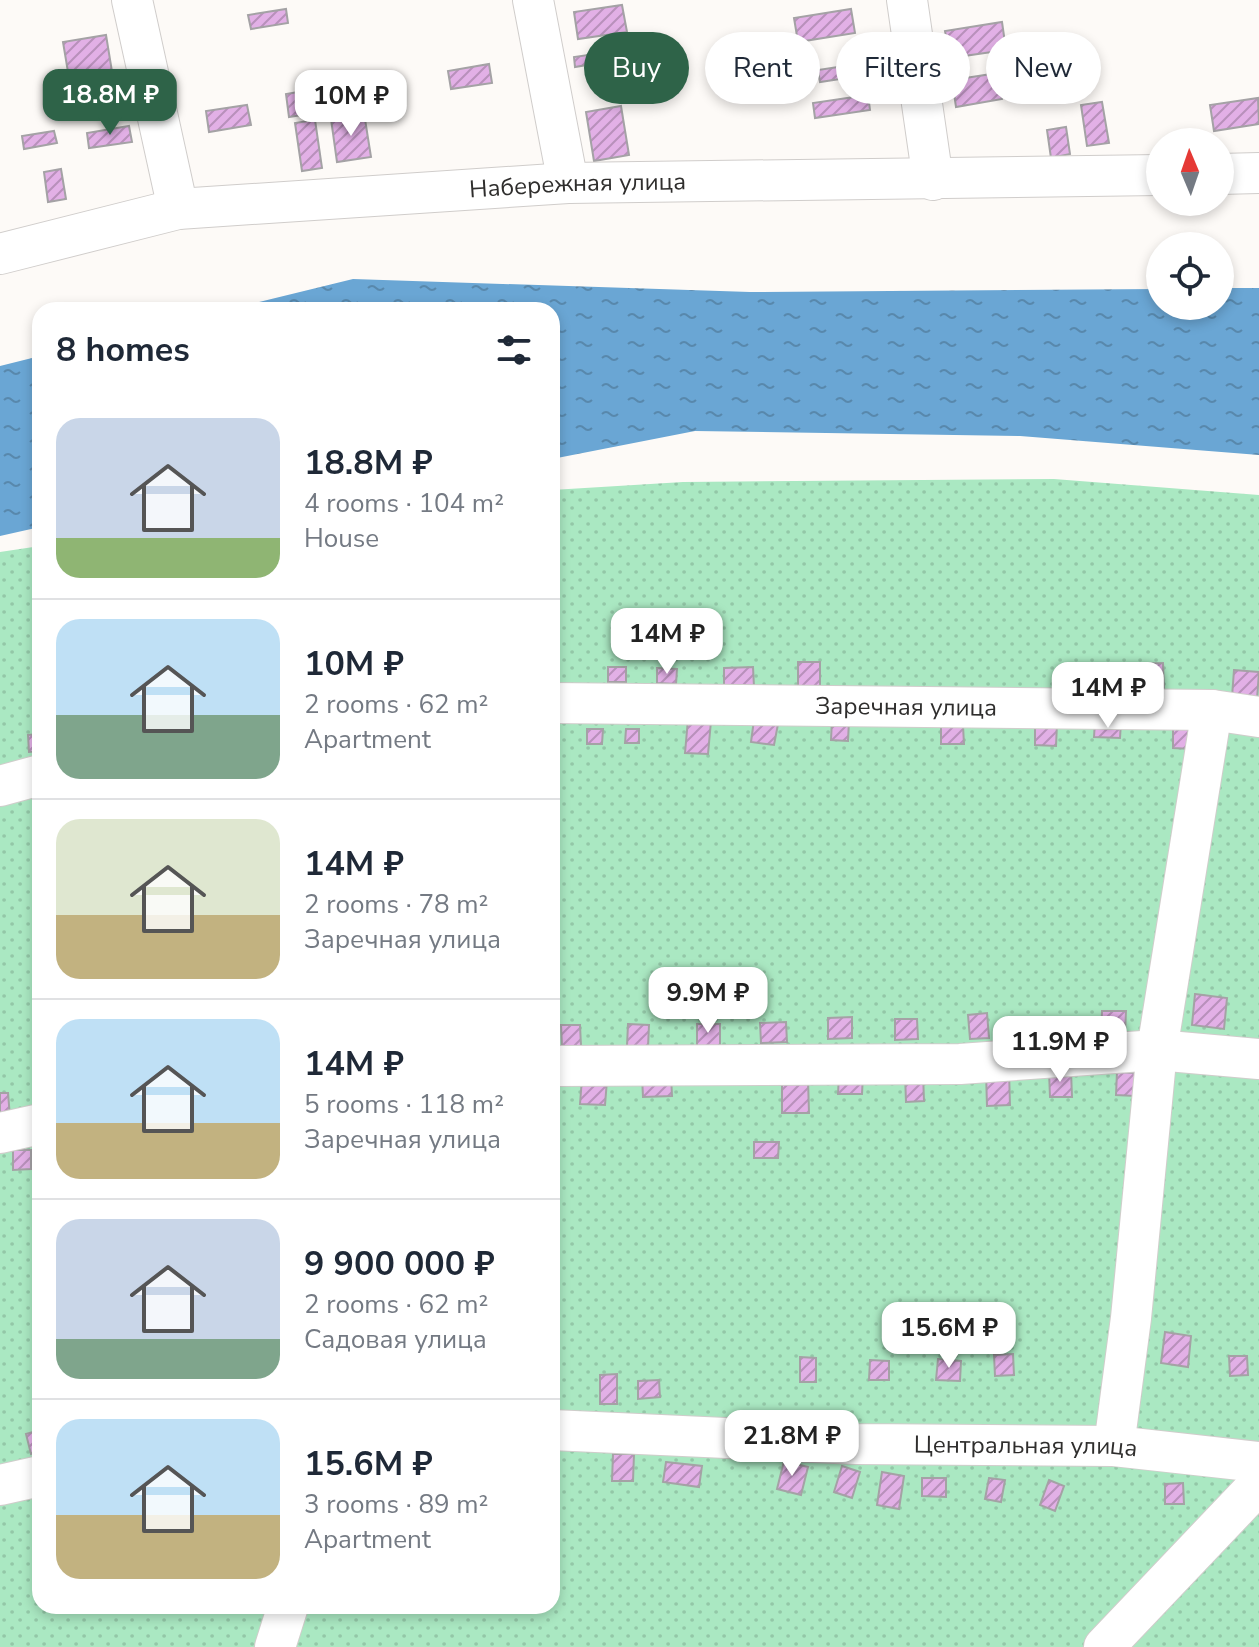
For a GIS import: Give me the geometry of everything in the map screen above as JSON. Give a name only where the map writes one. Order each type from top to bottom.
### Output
[{"type":"street","points":[[132,0],[178,209]]},
{"type":"street","points":[[533,0],[568,183]]},
{"type":"street","points":[[907,0],[933,180]]},
{"type":"street","points":[[1234,174],[1259,173]]},
{"type":"street","name":"Набережная улица","points":[[0,254],[178,209],[568,183],[1146,175]]},
{"type":"street","name":"Заречная улица","points":[[560,703],[1212,710],[1259,717]]},
{"type":"street","points":[[1114,1446],[1131,1318],[1157,1050],[1212,710]]},
{"type":"street","points":[[0,786],[32,777]]},
{"type":"street","points":[[560,1066],[960,1064],[1157,1050],[1259,1059]]},
{"type":"street","points":[[0,1133],[32,1126]]},
{"type":"street","name":"Центральная улица","points":[[560,1430],[857,1444],[1114,1446],[1259,1462]]},
{"type":"street","points":[[0,1485],[32,1478]]},
{"type":"street","points":[[1104,1647],[1259,1484]]},
{"type":"street","points":[[275,1647],[285,1614]]},
{"type":"green space","points":[[1054,479],[1259,495],[1259,1647],[0,1647],[0,552],[32,547],[32,1614],[560,1614],[560,490],[683,482]]},
{"type":"water","points":[[353,279],[750,292],[1146,289],[1146,320],[1234,320],[1234,288],[1259,288],[1259,455],[1020,436],[695,431],[560,457],[560,302],[260,302]]},
{"type":"water","points":[[32,358],[32,529],[0,536],[0,366]]},
{"type":"building","points":[[622,5],[627,32],[584,32],[584,38],[578,39],[574,12]]},
{"type":"building","points":[[286,9],[288,23],[251,29],[248,15]]},
{"type":"building","points":[[851,9],[855,32],[836,32],[836,36],[820,39],[820,32],[796,32],[794,18]]},
{"type":"building","points":[[1002,22],[1003,32],[986,32],[986,53],[970,55],[970,32],[945,31]]},
{"type":"building","points":[[106,35],[116,96],[73,102],[63,42]]},
{"type":"building","points":[[584,56],[584,65],[575,67],[574,57]]},
{"type":"building","points":[[489,64],[492,83],[451,89],[448,71]]},
{"type":"building","points":[[836,67],[836,80],[820,82],[820,70]]},
{"type":"building","points":[[986,75],[986,102],[956,107],[956,104],[970,104],[970,77]]},
{"type":"building","points":[[316,89],[320,112],[289,117],[286,94]]},
{"type":"building","points":[[1258,98],[1259,124],[1214,128],[1210,105]]},
{"type":"building","points":[[836,100],[836,104],[869,104],[870,110],[815,118],[813,104]]},
{"type":"building","points":[[1101,102],[1109,143],[1087,146],[1081,105]]},
{"type":"building","points":[[247,105],[251,125],[209,132],[206,111]]},
{"type":"building","points":[[621,106],[629,155],[594,161],[586,112]]},
{"type":"building","points":[[364,113],[371,157],[337,162],[331,119]]},
{"type":"building","points":[[315,120],[322,168],[302,171],[295,123]]},
{"type":"building","points":[[129,126],[132,142],[89,148],[87,133]]},
{"type":"building","points":[[1066,127],[1070,154],[1051,158],[1047,130]]},
{"type":"building","points":[[54,131],[57,143],[24,149],[22,136]]},
{"type":"building","points":[[61,169],[66,199],[48,202],[44,172]]},
{"type":"building","points":[[798,662],[820,662],[820,690],[798,691]]},
{"type":"building","points":[[1163,663],[1164,692],[1136,693],[1135,664]]},
{"type":"building","points":[[608,667],[626,667],[626,682],[608,682]]},
{"type":"building","points":[[753,667],[754,687],[724,688],[724,668]]},
{"type":"building","points":[[657,668],[677,669],[676,684],[657,683]]},
{"type":"building","points":[[1071,670],[1095,670],[1094,687],[1071,687]]},
{"type":"building","points":[[1234,670],[1259,672],[1257,699],[1232,697]]},
{"type":"building","points":[[688,719],[711,721],[708,754],[685,753]]},
{"type":"building","points":[[832,719],[849,720],[848,741],[831,740]]},
{"type":"building","points":[[754,720],[778,724],[774,745],[751,742]]},
{"type":"building","points":[[1095,721],[1121,722],[1120,738],[1094,737]]},
{"type":"building","points":[[1035,724],[1057,724],[1056,746],[1035,745]]},
{"type":"building","points":[[941,726],[963,726],[964,744],[941,744]]},
{"type":"building","points":[[1173,727],[1193,728],[1192,749],[1173,748]]},
{"type":"building","points":[[587,729],[603,729],[602,744],[587,744]]},
{"type":"building","points":[[626,729],[639,729],[639,743],[625,743]]},
{"type":"building","points":[[28,735],[32,735],[32,752],[29,752]]},
{"type":"building","points":[[1195,994],[1227,998],[1224,1029],[1192,1025]]},
{"type":"building","points":[[1102,1011],[1126,1011],[1125,1035],[1101,1035]]},
{"type":"building","points":[[987,1013],[989,1038],[970,1039],[968,1015]]},
{"type":"building","points":[[852,1017],[852,1038],[828,1039],[828,1018]]},
{"type":"building","points":[[895,1019],[917,1019],[918,1039],[895,1040]]},
{"type":"building","points":[[786,1022],[787,1042],[761,1043],[760,1023]]},
{"type":"building","points":[[628,1024],[649,1025],[648,1047],[627,1046]]},
{"type":"building","points":[[697,1024],[720,1024],[720,1046],[697,1046]]},
{"type":"building","points":[[561,1025],[580,1025],[581,1046],[562,1047]]},
{"type":"building","points":[[1009,1071],[1010,1105],[987,1106],[986,1072]]},
{"type":"building","points":[[1049,1071],[1071,1071],[1072,1097],[1050,1097]]},
{"type":"building","points":[[1117,1072],[1136,1073],[1135,1096],[1116,1095]]},
{"type":"building","points":[[923,1073],[924,1101],[906,1102],[905,1074]]},
{"type":"building","points":[[839,1074],[863,1074],[862,1094],[838,1094]]},
{"type":"building","points":[[671,1075],[672,1096],[643,1097],[642,1076]]},
{"type":"building","points":[[582,1078],[607,1080],[605,1105],[580,1104]]},
{"type":"building","points":[[808,1080],[809,1113],[782,1113],[782,1081]]},
{"type":"building","points":[[0,1093],[8,1093],[10,1117],[0,1117]]},
{"type":"building","points":[[754,1142],[779,1142],[778,1158],[754,1158]]},
{"type":"building","points":[[13,1150],[31,1150],[31,1169],[13,1170]]},
{"type":"building","points":[[1165,1332],[1191,1336],[1188,1367],[1161,1363]]},
{"type":"building","points":[[1013,1354],[1014,1375],[995,1376],[994,1355]]},
{"type":"building","points":[[1229,1356],[1247,1356],[1248,1375],[1230,1376]]},
{"type":"building","points":[[800,1357],[816,1358],[816,1382],[800,1382]]},
{"type":"building","points":[[938,1359],[961,1361],[960,1381],[936,1380]]},
{"type":"building","points":[[870,1360],[889,1361],[889,1380],[869,1380]]},
{"type":"building","points":[[617,1374],[617,1404],[600,1404],[600,1375]]},
{"type":"building","points":[[659,1380],[660,1397],[638,1399],[638,1381]]},
{"type":"building","points":[[32,1432],[31,1454],[26,1434]]},
{"type":"building","points":[[613,1454],[634,1454],[633,1481],[612,1481]]},
{"type":"building","points":[[784,1461],[808,1467],[801,1495],[777,1489]]},
{"type":"building","points":[[666,1462],[702,1466],[699,1487],[663,1482]]},
{"type":"building","points":[[842,1466],[860,1472],[852,1498],[834,1492]]},
{"type":"building","points":[[882,1472],[904,1476],[899,1509],[877,1505]]},
{"type":"building","points":[[922,1478],[946,1478],[946,1497],[922,1496]]},
{"type":"building","points":[[989,1478],[1005,1480],[1001,1502],[985,1499]]},
{"type":"building","points":[[1049,1480],[1064,1486],[1055,1511],[1040,1505]]},
{"type":"building","points":[[1183,1483],[1184,1504],[1165,1504],[1165,1484]]}]
